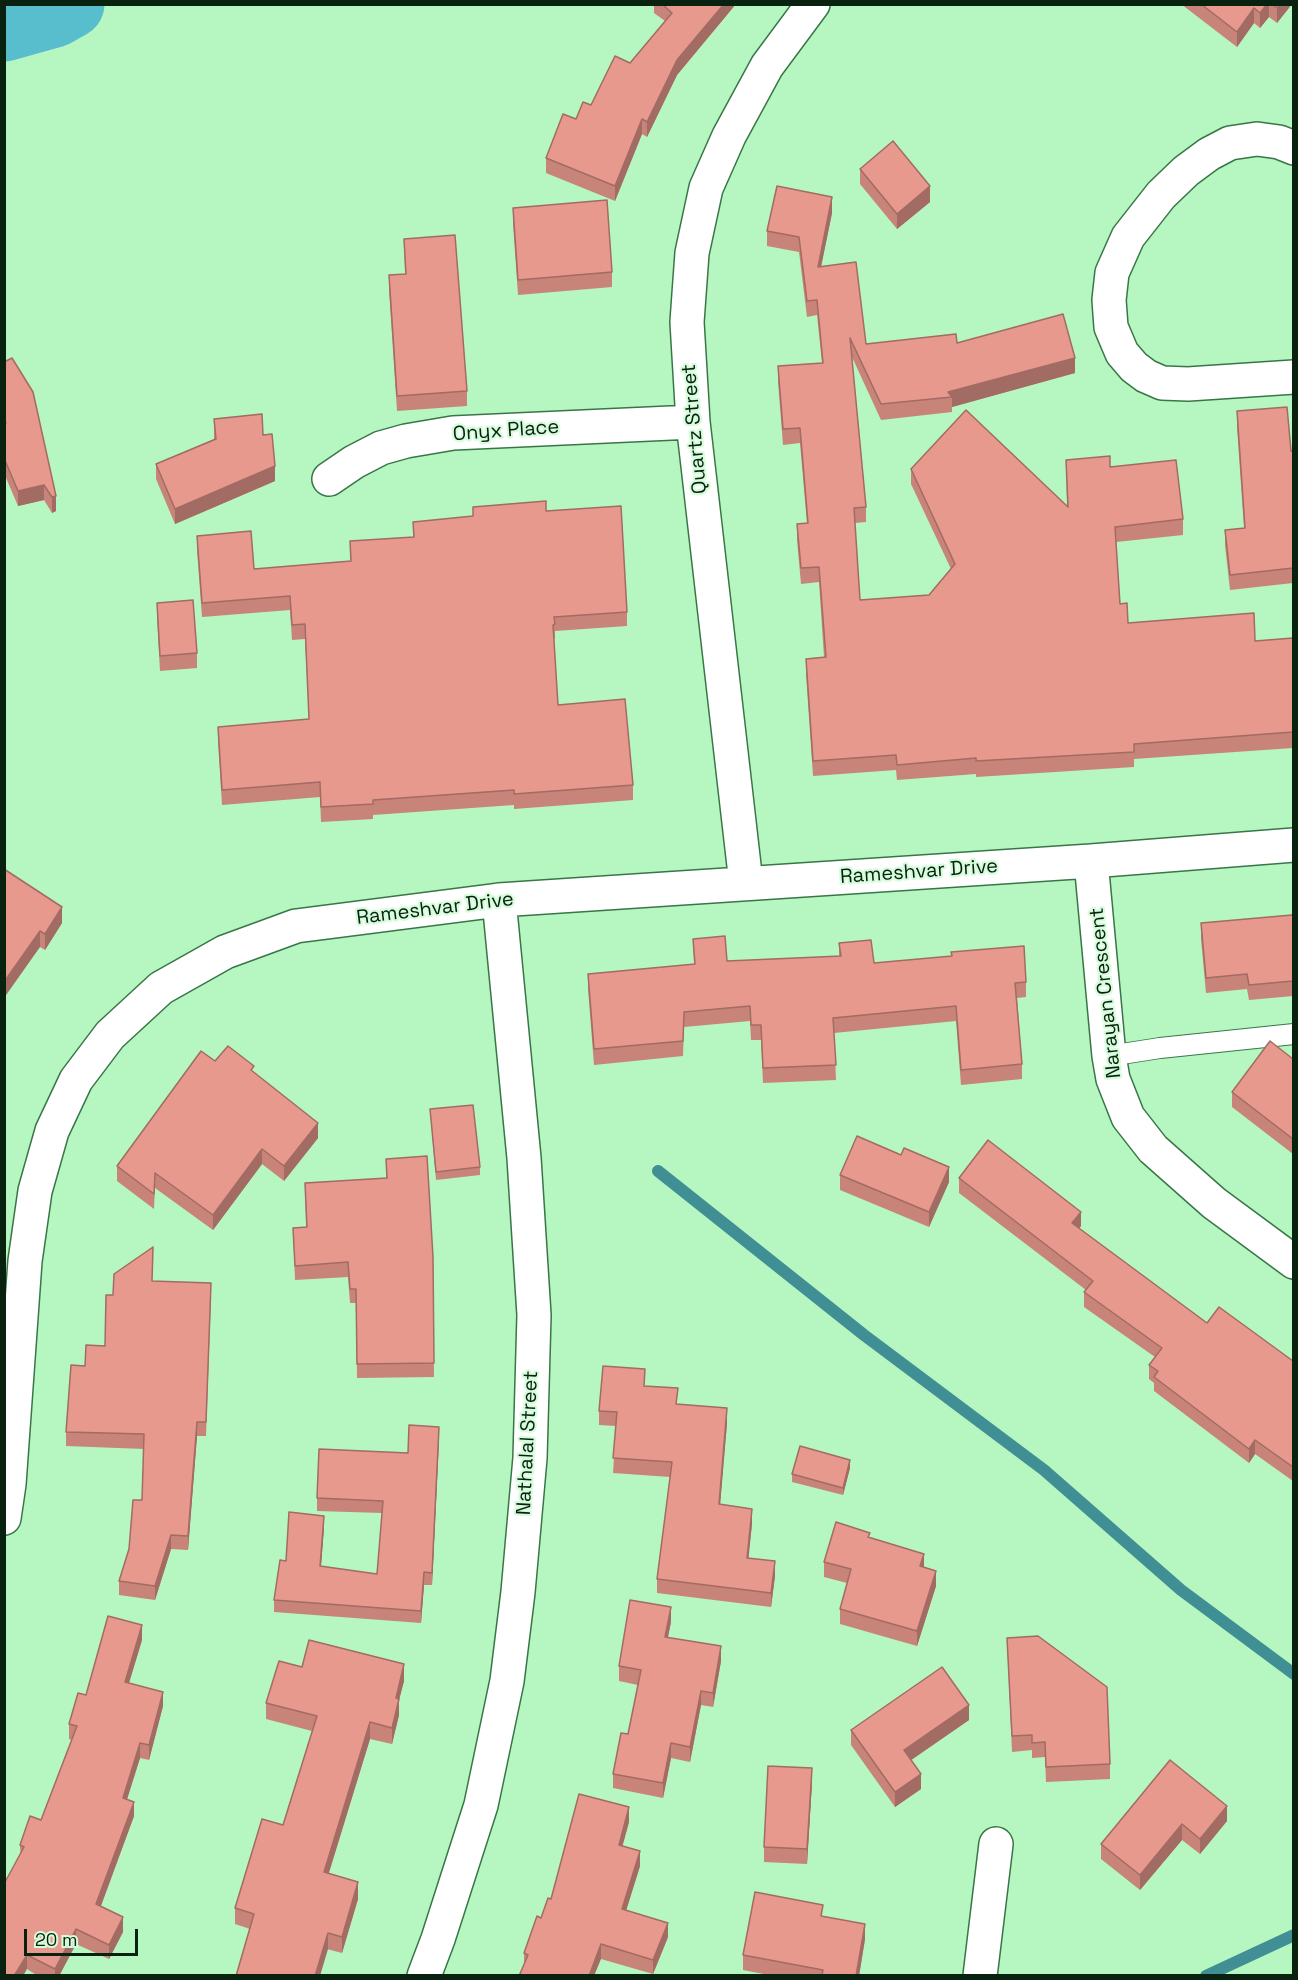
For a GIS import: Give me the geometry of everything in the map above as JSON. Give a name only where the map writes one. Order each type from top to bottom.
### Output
[{"type":"street","name":"Quartz Street","points":[[746,883],[693,422],[687,322],[692,253],[706,188],[729,136],[767,66],[813,4]]},
{"type":"street","points":[[1293,148],[1279,142],[1257,139],[1230,143],[1209,154],[1186,171],[1161,195],[1128,237],[1112,273],[1109,300],[1112,327],[1122,353],[1146,376],[1162,383],[1188,384],[1293,377]]},
{"type":"street","name":"Onyx Place","points":[[329,479],[381,448],[406,441],[464,433],[693,422]]},
{"type":"street","name":"Rameshvar Drive","points":[[4,1518],[9,1484],[25,1261],[35,1191],[52,1131],[75,1080],[110,1035],[161,988],[225,952],[296,926],[500,900],[1091,861],[1293,845]]},
{"type":"street","name":"Narayan Crescent","points":[[1091,861],[1109,1056],[1113,1079],[1128,1117],[1153,1149],[1214,1203],[1293,1262]]},
{"type":"street","name":"Nathalal Street","points":[[424,1976],[481,1805],[507,1681],[518,1592],[530,1458],[534,1315],[524,1158],[500,900]]},
{"type":"street","points":[[980,1976],[996,1844]]},
{"type":"lane","points":[[1109,1056],[1160,1048],[1293,1034]]},
{"type":"building","points":[[662,4],[724,4],[677,60],[647,122],[642,119],[615,186],[546,158],[563,114],[576,119],[583,102],[591,105],[615,56],[630,63],[672,13]]},
{"type":"building","points":[[1201,4],[1267,4],[1260,13],[1254,8],[1237,32]]},
{"type":"building","points":[[893,141],[930,186],[897,214],[860,169]]},
{"type":"building","points":[[777,186],[832,197],[818,267],[856,262],[866,344],[956,334],[957,343],[1063,314],[1075,358],[948,392],[952,397],[881,404],[850,338],[866,507],[854,508],[860,600],[929,595],[955,564],[911,469],[966,410],[1068,507],[1066,460],[1110,456],[1110,467],[1176,460],[1183,519],[1115,527],[1120,604],[1127,603],[1128,623],[1254,613],[1255,641],[1293,638],[1293,732],[1134,744],[1134,752],[976,761],[976,758],[897,765],[896,755],[813,761],[806,659],[826,657],[819,567],[801,568],[797,524],[808,523],[800,428],[783,429],[778,366],[823,363],[817,300],[807,301],[799,237],[767,231]]},
{"type":"building","points":[[607,200],[612,272],[518,280],[513,208]]},
{"type":"building","points":[[455,235],[467,391],[397,396],[389,275],[406,274],[404,239]]},
{"type":"building","points":[[12,358],[33,392],[56,496],[52,497],[44,485],[18,491],[4,458],[4,424],[6,423],[4,421],[4,362]]},
{"type":"building","points":[[1287,407],[1291,451],[1293,451],[1293,568],[1230,575],[1225,530],[1245,528],[1237,411]]},
{"type":"building","points":[[262,414],[263,435],[272,434],[275,466],[175,509],[156,464],[216,439],[214,419]]},
{"type":"building","points":[[546,501],[546,511],[621,506],[627,612],[554,617],[555,624],[553,625],[558,705],[625,699],[633,785],[514,794],[514,790],[373,800],[373,804],[321,807],[320,782],[222,790],[218,727],[309,719],[305,624],[292,625],[290,596],[202,603],[197,536],[251,531],[254,569],[351,561],[350,541],[414,537],[413,522],[473,516],[473,507]]},
{"type":"building","points":[[193,600],[197,653],[160,656],[157,603]]},
{"type":"building","points":[[4,869],[62,907],[45,934],[40,931],[4,982]]},
{"type":"building","points":[[1293,915],[1293,981],[1249,985],[1247,974],[1206,978],[1201,923]]},
{"type":"building","points":[[725,936],[727,961],[841,956],[839,943],[871,940],[874,963],[952,956],[951,952],[1024,946],[1026,982],[1015,983],[1022,1064],[961,1070],[956,1006],[833,1018],[836,1065],[763,1068],[761,1025],[751,1025],[750,1006],[684,1012],[683,1041],[594,1049],[588,974],[695,964],[693,939]]},
{"type":"building","points":[[1270,1041],[1293,1059],[1293,1139],[1232,1092]]},
{"type":"building","points":[[228,1046],[254,1066],[251,1070],[318,1123],[284,1166],[262,1149],[213,1215],[155,1173],[154,1194],[117,1166],[201,1051],[215,1061]]},
{"type":"building","points":[[473,1105],[480,1167],[436,1172],[430,1109]]},
{"type":"building","points":[[857,1136],[901,1155],[904,1148],[949,1167],[929,1212],[840,1175]]},
{"type":"building","points":[[988,1140],[1081,1212],[1072,1223],[1207,1323],[1219,1307],[1293,1361],[1293,1467],[1255,1440],[1249,1449],[1154,1377],[1158,1371],[1149,1365],[1162,1348],[1084,1292],[1093,1281],[959,1178]]},
{"type":"building","points":[[427,1156],[433,1257],[434,1363],[357,1364],[356,1289],[350,1289],[348,1262],[295,1266],[293,1228],[307,1227],[305,1183],[387,1178],[386,1159]]},
{"type":"building","points":[[153,1247],[152,1281],[211,1283],[206,1422],[197,1422],[188,1536],[171,1535],[155,1586],[119,1581],[129,1549],[133,1500],[142,1500],[144,1434],[66,1432],[71,1365],[85,1366],[86,1345],[105,1346],[106,1295],[113,1295],[114,1274]]},
{"type":"building","points":[[603,1366],[645,1369],[644,1386],[678,1388],[676,1404],[727,1408],[719,1504],[752,1509],[747,1558],[775,1561],[771,1593],[657,1579],[672,1462],[613,1458],[617,1412],[599,1411]]},
{"type":"building","points":[[409,1425],[439,1427],[432,1573],[424,1572],[421,1611],[274,1600],[280,1560],[286,1561],[289,1512],[324,1516],[320,1566],[377,1574],[383,1501],[317,1498],[319,1449],[408,1453]]},
{"type":"building","points":[[800,1446],[850,1460],[843,1488],[792,1474]]},
{"type":"building","points":[[836,1522],[870,1533],[868,1537],[924,1554],[920,1566],[936,1571],[917,1631],[840,1609],[851,1569],[824,1562]]},
{"type":"building","points":[[630,1600],[671,1607],[665,1637],[721,1646],[713,1693],[701,1691],[690,1747],[671,1743],[663,1783],[613,1774],[621,1733],[628,1734],[641,1670],[619,1666]]},
{"type":"building","points":[[108,1616],[142,1625],[125,1682],[163,1692],[149,1745],[140,1743],[123,1798],[134,1802],[96,1904],[123,1917],[109,1945],[76,1929],[55,1969],[27,1955],[14,1976],[4,1976],[4,1884],[24,1847],[20,1845],[30,1816],[41,1820],[77,1726],[69,1724],[78,1693],[86,1695]]},
{"type":"building","points":[[1038,1636],[1107,1687],[1110,1764],[1046,1767],[1045,1742],[1032,1743],[1032,1735],[1012,1736],[1007,1638]]},
{"type":"building","points":[[309,1640],[404,1664],[396,1698],[399,1699],[392,1728],[370,1722],[324,1872],[358,1882],[342,1937],[328,1933],[315,1976],[236,1976],[254,1914],[235,1908],[262,1819],[283,1825],[317,1716],[266,1703],[279,1661],[302,1667]]},
{"type":"building","points":[[942,1667],[969,1705],[904,1750],[921,1774],[895,1792],[851,1730]]},
{"type":"building","points":[[1170,1760],[1227,1806],[1200,1839],[1182,1824],[1140,1875],[1101,1844]]},
{"type":"building","points":[[768,1766],[812,1768],[807,1849],[764,1847]]},
{"type":"building","points":[[579,1794],[629,1807],[619,1845],[640,1851],[622,1909],[668,1923],[653,1960],[601,1944],[589,1976],[519,1976],[528,1955],[524,1953],[537,1916],[541,1918],[548,1898],[551,1899]]},
{"type":"building","points":[[755,1892],[823,1905],[821,1916],[865,1924],[856,1976],[822,1976],[823,1970],[743,1955]]},
{"type":"waterway","points":[[4,27],[54,13],[70,4]]},
{"type":"waterway","points":[[658,1171],[864,1335],[1044,1470],[1181,1590],[1294,1674]]},
{"type":"waterway","points":[[1206,1976],[1294,1935]]}]
